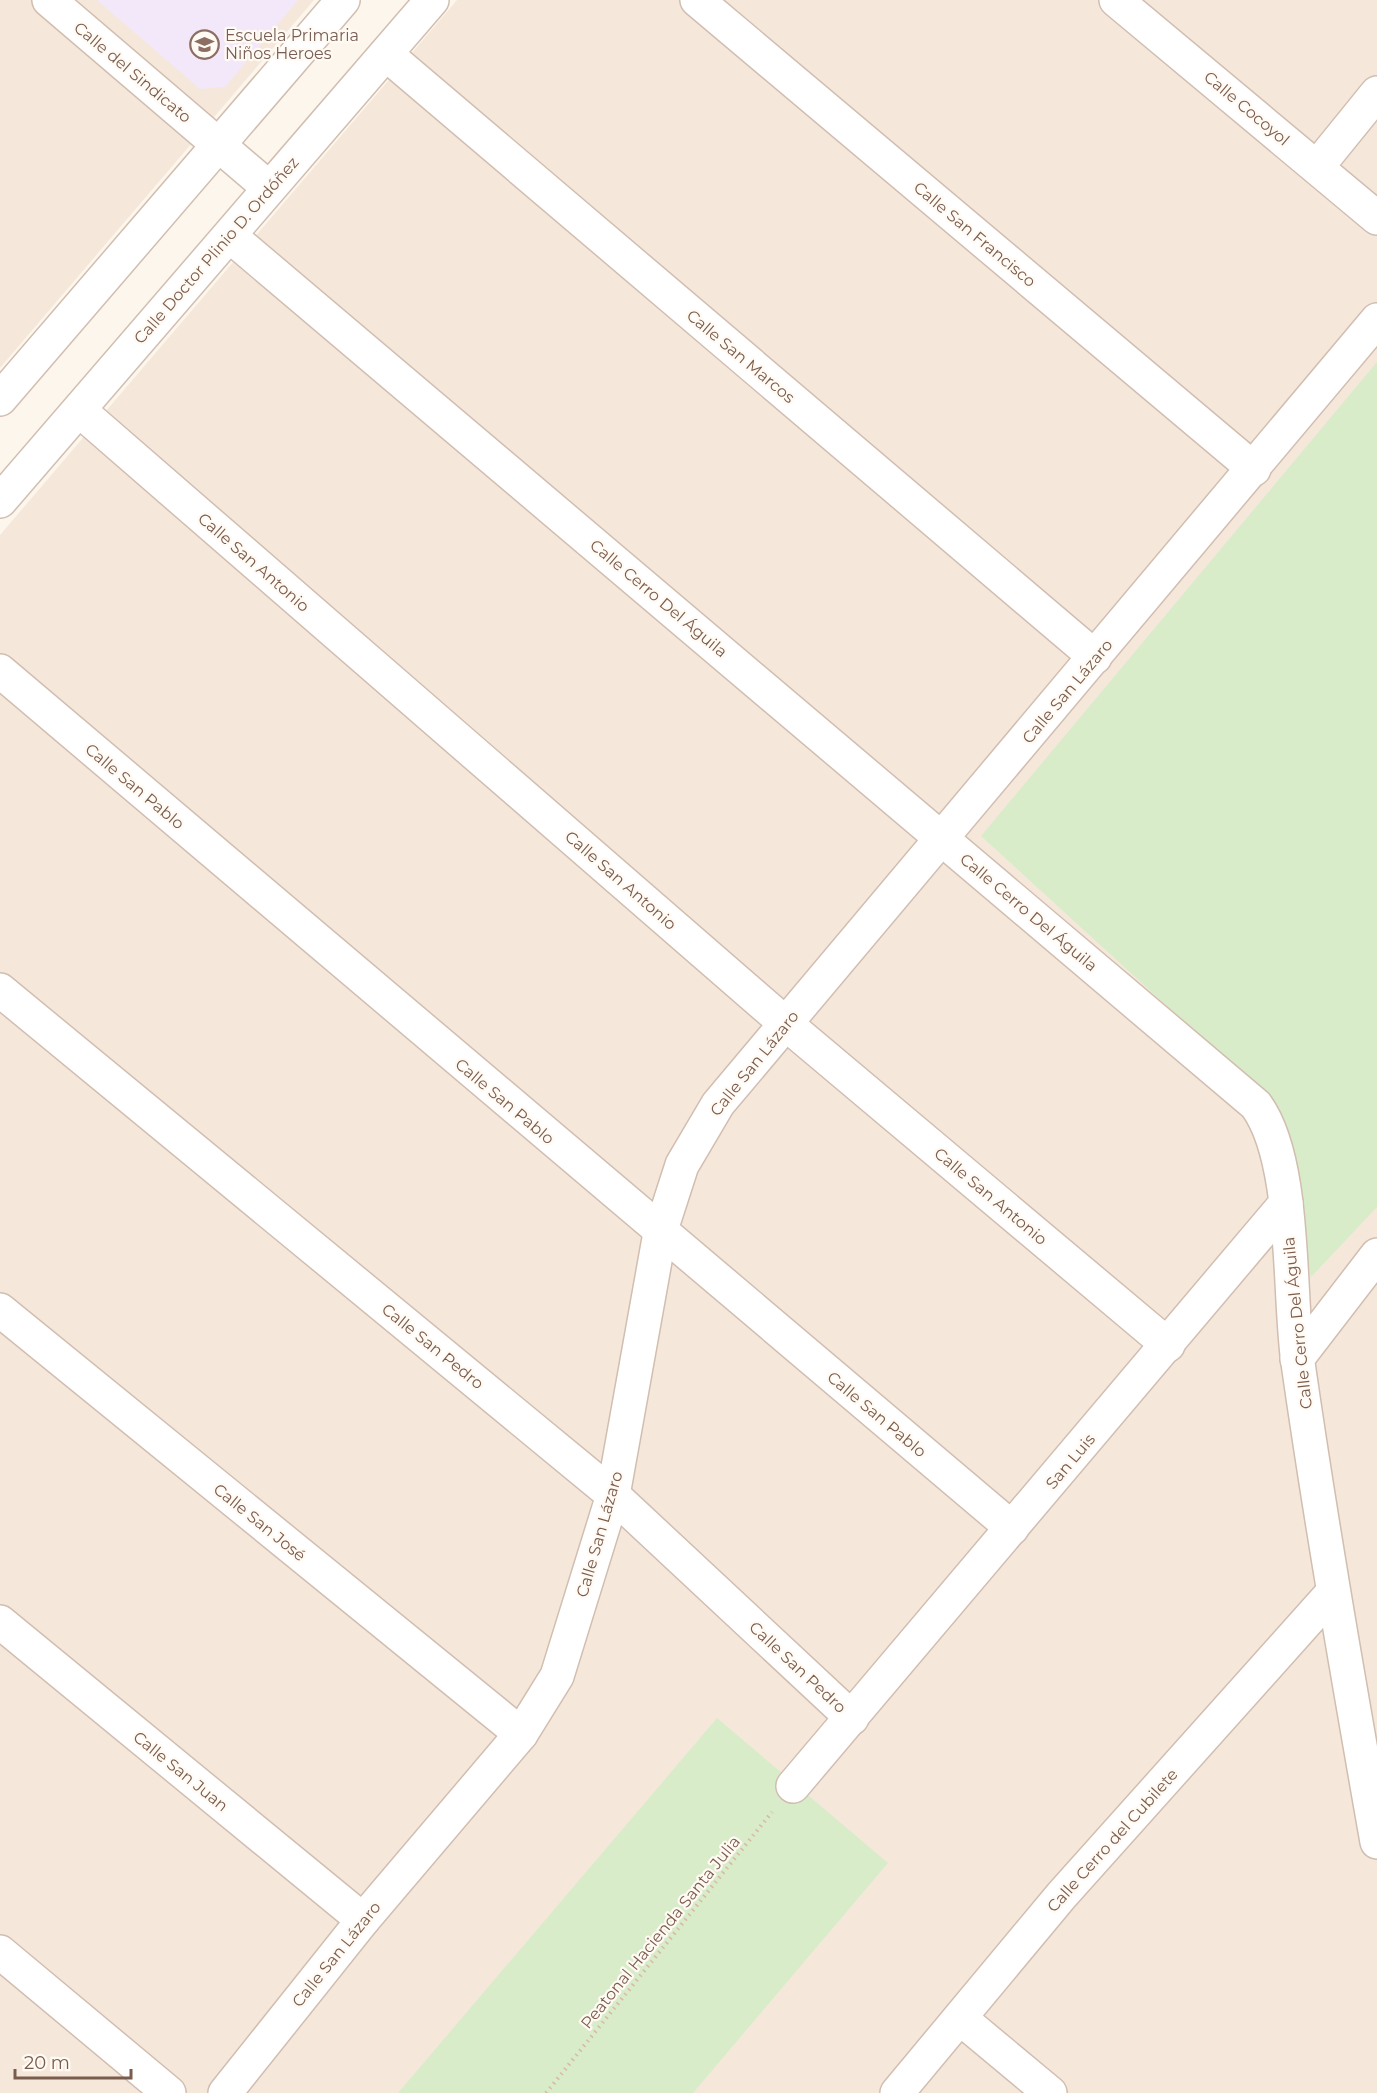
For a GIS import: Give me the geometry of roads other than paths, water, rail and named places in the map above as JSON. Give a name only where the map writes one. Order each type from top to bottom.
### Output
[{"type":"street","name":"Calle del Sindicato","points":[[49,0],[268,188]]},
{"type":"street","points":[[0,399],[343,0]]},
{"type":"street","name":"Calle Doctor Plinio D. Ordóñez","points":[[0,501],[432,0]]},
{"type":"street","name":"Calle San Francisco","points":[[697,0],[1254,469]]},
{"type":"street","name":"Calle Cocoyol","points":[[1116,0],[1377,218]]},
{"type":"street","name":"Calle San Marcos","points":[[386,54],[1095,657]]},
{"type":"street","points":[[1317,167],[1377,93]]},
{"type":"street","name":"Calle Cerro Del Águila","points":[[230,236],[1256,1105],[1265,1117],[1272,1135],[1286,1203],[1297,1359],[1333,1592],[1377,1842]]},
{"type":"street","name":"Calle San Lázaro","points":[[225,2093],[363,1920],[521,1734],[557,1676],[613,1495],[660,1233],[682,1165],[718,1104],[1377,320]]},
{"type":"street","name":"Calle San Antonio","points":[[79,410],[786,1023],[1168,1345]]},
{"type":"street","name":"Calle San Pablo","points":[[0,671],[660,1233],[1012,1528]]},
{"type":"street","name":"Calle San Pedro","points":[[0,990],[613,1495],[852,1718]]},
{"type":"street","name":"San Luis","points":[[793,1786],[1286,1203]]},
{"type":"street","points":[[1297,1359],[1377,1256]]},
{"type":"street","name":"Calle San José","points":[[0,1310],[521,1734]]},
{"type":"street","name":"Calle Cerro del Cubilete","points":[[897,2093],[1061,1896],[1333,1592]]},
{"type":"street","name":"Calle San Juan","points":[[0,1622],[363,1920]]},
{"type":"street","points":[[0,1952],[169,2093]]},
{"type":"street","points":[[960,2018],[1050,2093]]},
{"type":"place","name":"Escuela Primaria Niños Heroes","points":[[204,44]]}]
